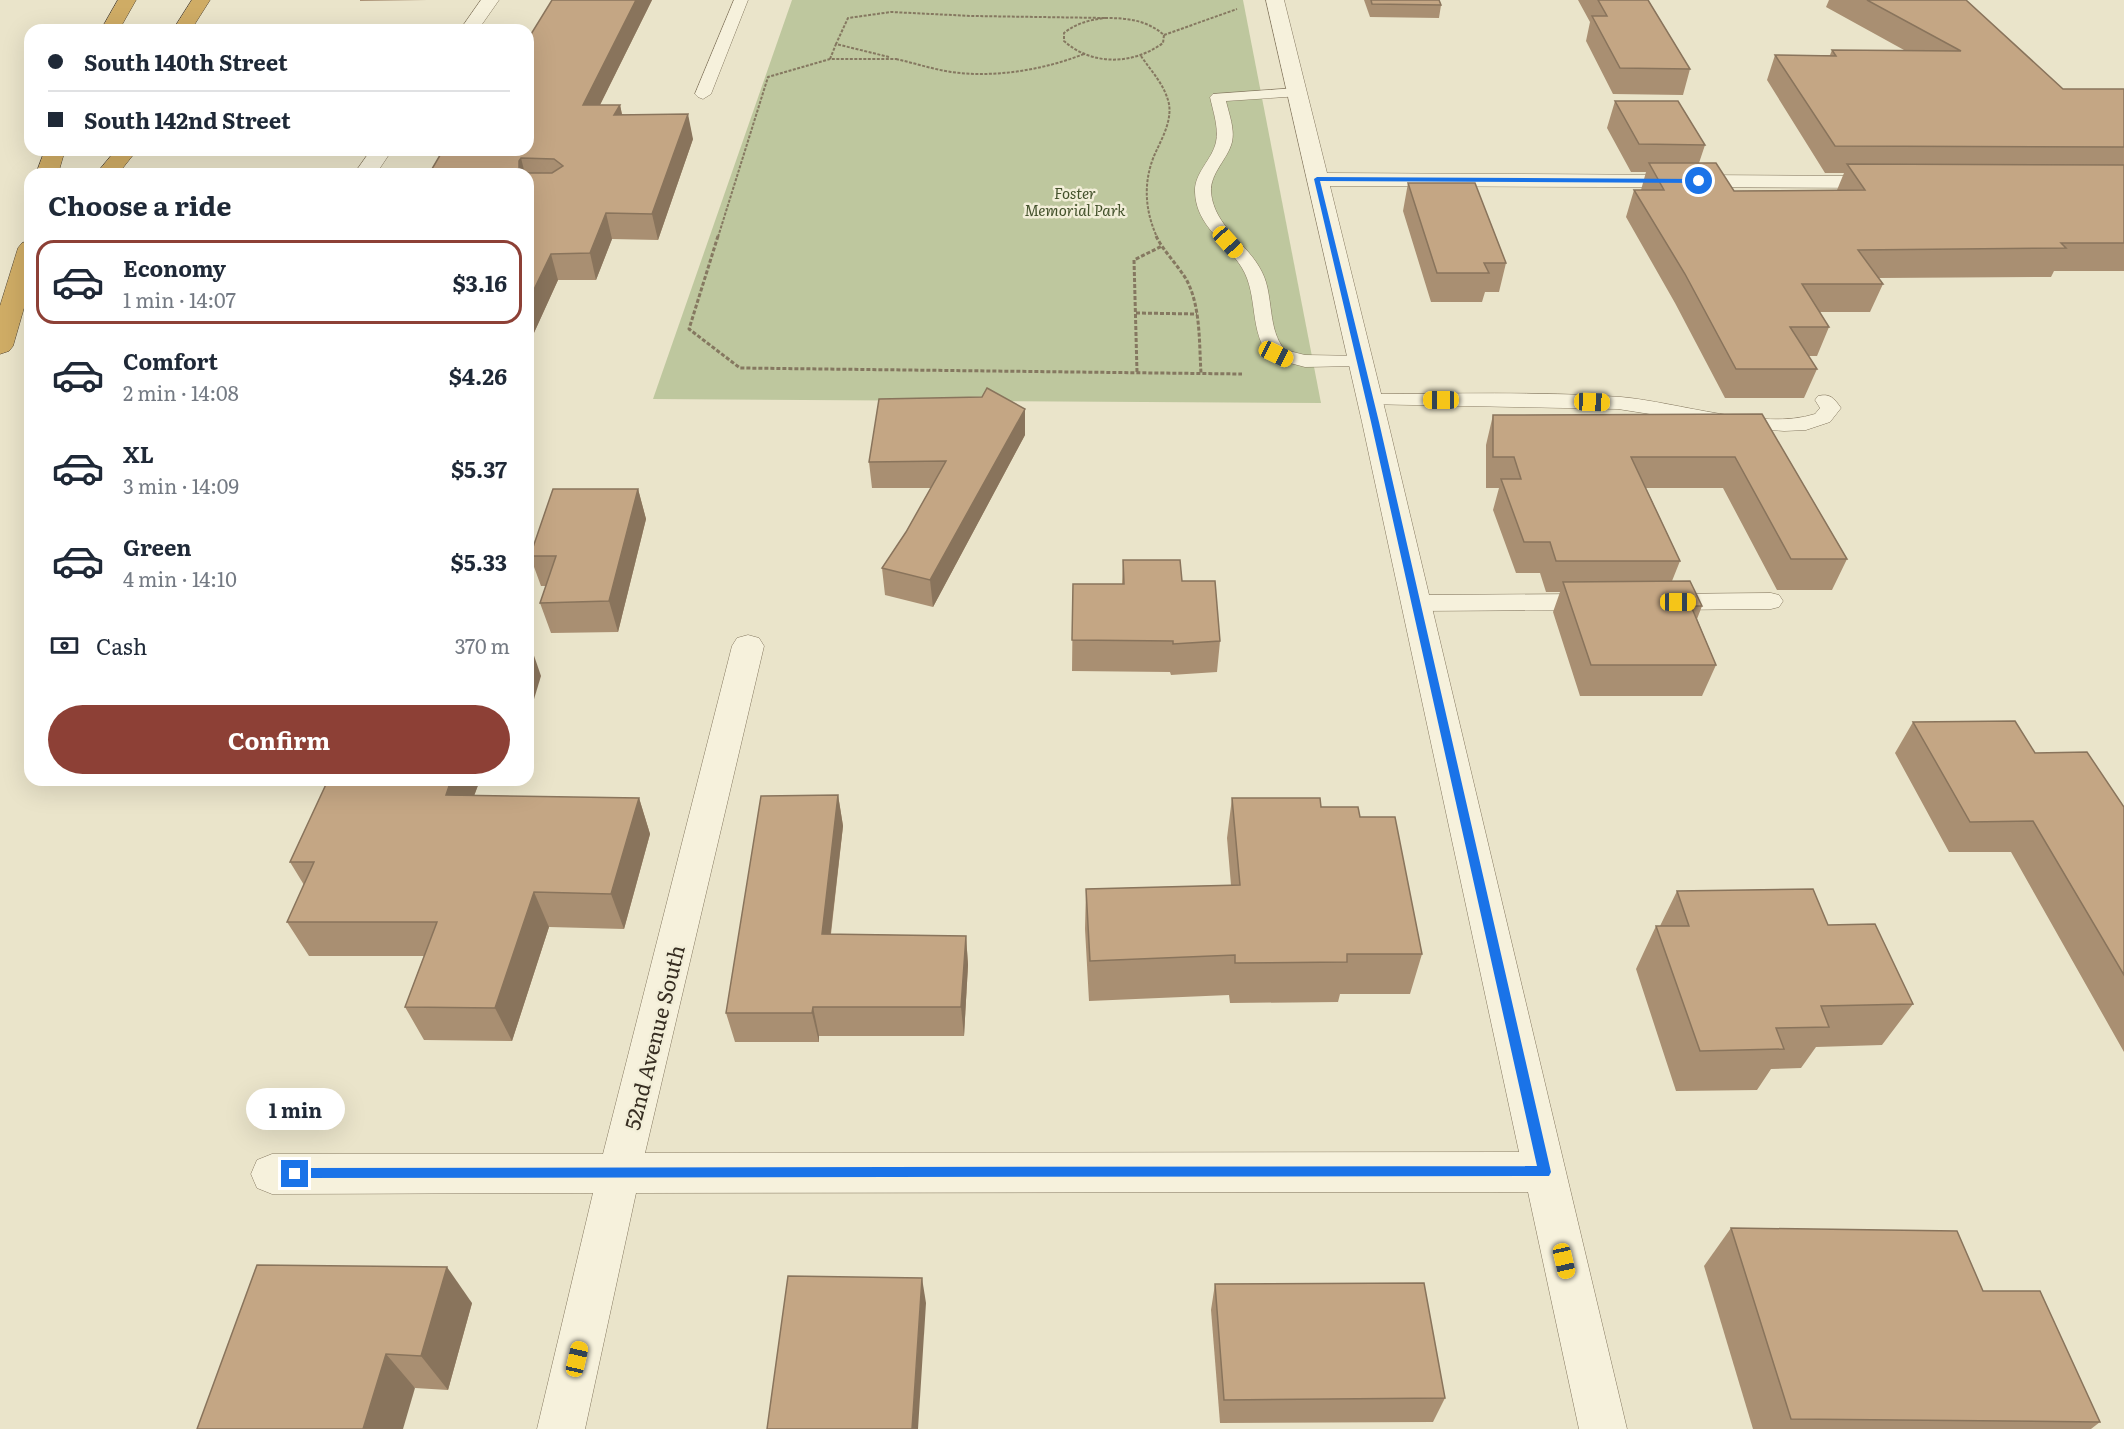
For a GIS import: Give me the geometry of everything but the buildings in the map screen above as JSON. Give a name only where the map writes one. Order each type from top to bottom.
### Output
[{"type":"highway","points":[[113,24],[127,0]]},
{"type":"highway","points":[[186,24],[201,0]]},
{"type":"highway","points":[[112,168],[122,156]]},
{"type":"highway","points":[[0,346],[24,268]]},
{"type":"street","points":[[473,24],[490,0]]},
{"type":"street","points":[[1261,3],[1296,93],[1317,179],[1603,1429]]},
{"type":"street","points":[[1317,179],[1908,182]]},
{"type":"street","name":"52nd Avenue South","points":[[561,1429],[619,1174],[748,646]]},
{"type":"street","points":[[272,1174],[1545,1172]]},
{"type":"lane","points":[[703,94],[741,0]]},
{"type":"lane","points":[[1296,93],[1218,97],[1225,139],[1203,190],[1207,212],[1212,224],[1244,259],[1257,280],[1268,337],[1276,354],[1289,360],[1359,360]]},
{"type":"lane","points":[[1369,400],[1634,404],[1707,417],[1772,424],[1806,424],[1821,421],[1829,415],[1831,408],[1825,400]]},
{"type":"lane","points":[[1639,602],[1771,601]]},
{"type":"lane","points":[[1415,603],[1615,602]]},
{"type":"path","points":[[1164,35],[1261,3]]},
{"type":"path","points":[[830,59],[848,18],[873,12],[973,16],[1061,15],[1105,18],[1143,22],[1156,27],[1164,35]]},
{"type":"path","points":[[1105,18],[1087,20],[1073,26],[1064,33],[1064,41],[1070,48],[1083,54],[1102,58],[1141,56],[1156,50],[1163,43],[1164,35]]},
{"type":"path","points":[[836,44],[951,72],[993,73],[1071,60],[1083,54]]},
{"type":"path","points":[[897,59],[830,59],[768,77],[688,329],[740,368],[1248,374]]},
{"type":"path","points":[[1137,372],[1134,260],[1162,246]]},
{"type":"path","points":[[1136,313],[1197,314]]},
{"type":"green space","name":"Foster Memorial Park","points":[[792,0],[1243,0],[1321,403],[653,399]]},
{"type":"route","points":[[295,1174],[1545,1172],[1375,422],[1317,179],[1699,181]]}]
